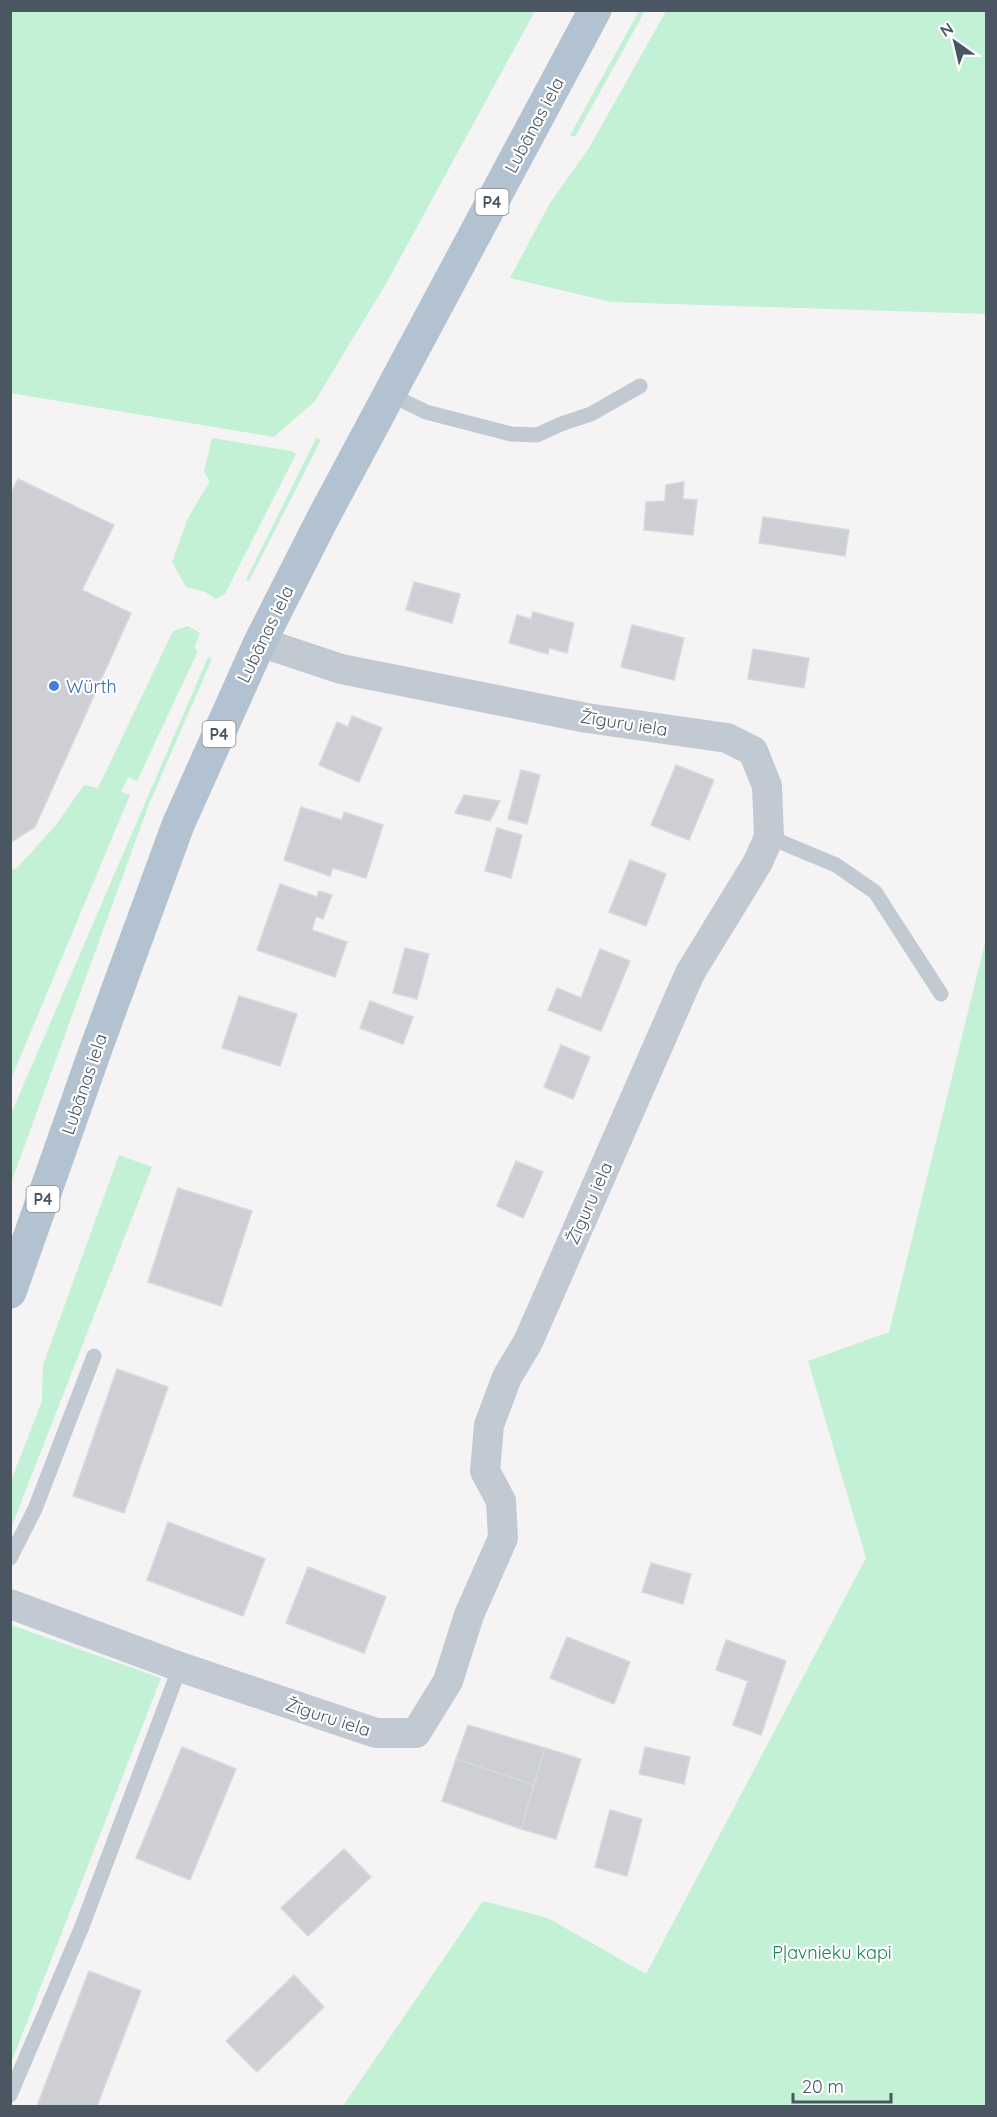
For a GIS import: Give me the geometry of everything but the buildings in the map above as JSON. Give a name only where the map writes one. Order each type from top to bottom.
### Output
[{"type":"main road","name":"Lubānas iela","points":[[13,1277],[178,825],[260,642],[389,394],[596,10]]},
{"type":"street","name":"Žīguru iela","points":[[10,1604],[180,1667],[376,1733],[416,1733],[448,1681],[469,1615],[503,1538],[501,1501],[484,1471],[489,1425],[507,1377],[528,1342],[690,974],[758,862],[769,837],[766,786],[753,751],[727,738],[587,718],[341,669],[260,642]]},
{"type":"lane","points":[[389,394],[426,412],[511,434],[537,435],[561,423],[591,414],[640,386]]},
{"type":"lane","points":[[769,837],[836,865],[875,892],[941,994]]},
{"type":"lane","points":[[10,1558],[35,1509],[94,1356]]},
{"type":"lane","points":[[10,2095],[81,1929],[180,1667]]},
{"type":"green space","points":[[10,11],[535,11],[387,282],[315,401],[274,437],[11,393]]},
{"type":"green space","points":[[639,11],[645,11],[575,137],[570,135]]},
{"type":"green space","points":[[666,11],[986,11],[986,314],[611,302],[510,278],[550,203],[589,148]]},
{"type":"green space","points":[[212,438],[291,451],[296,454],[225,594],[216,599],[205,592],[186,587],[172,562],[188,518],[210,481],[204,472]]},
{"type":"green space","points":[[316,438],[321,440],[249,581],[246,580]]},
{"type":"green space","points":[[188,626],[200,633],[194,648],[198,651],[137,781],[128,777],[121,792],[130,795],[11,1079],[11,870],[17,868],[56,825],[84,785],[98,788],[173,631]]},
{"type":"green space","points":[[208,657],[212,659],[149,804],[11,1183],[11,1114]]},
{"type":"green space","name":"Pļavnieku kapi","points":[[986,939],[986,2106],[343,2106],[483,1901],[548,1918],[646,1974],[866,1558],[808,1361],[889,1332]]},
{"type":"green space","points":[[119,1155],[152,1167],[11,1528],[11,1481],[42,1401],[43,1365]]},
{"type":"green space","points":[[10,1625],[161,1678],[11,2063]]},
{"type":"place","name":"Würth","points":[[54,686]]}]
